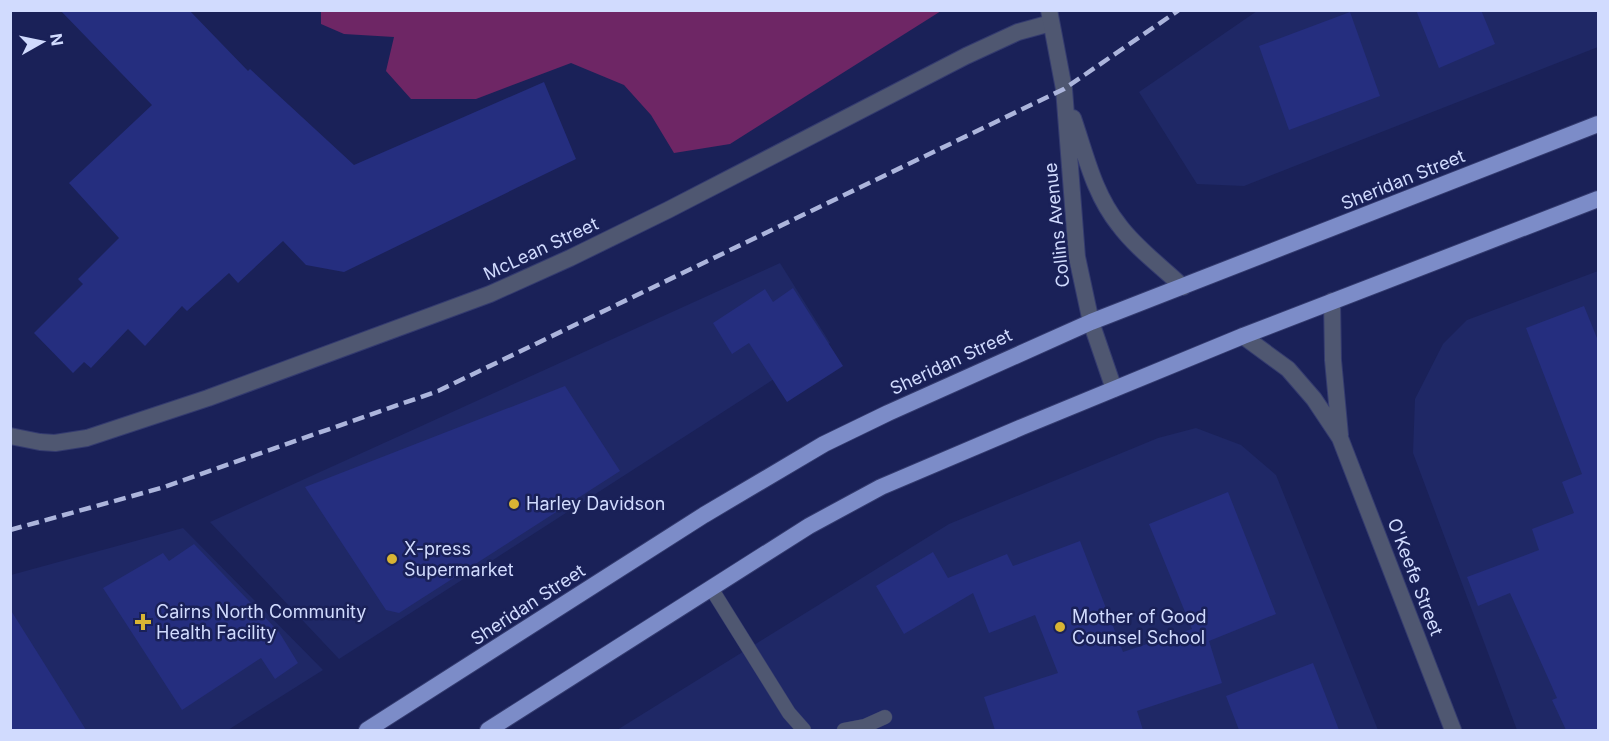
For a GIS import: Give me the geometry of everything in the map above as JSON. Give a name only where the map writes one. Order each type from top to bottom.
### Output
[{"type":"highway","name":"Sheridan Street","points":[[367,730],[704,515],[817,448],[888,413],[1091,322],[1599,123]]},
{"type":"highway","points":[[488,730],[809,526],[855,500],[1243,336],[1599,199]]},
{"type":"street","name":"Collins Avenue","points":[[1050,17],[1064,89],[1093,181],[1111,215],[1130,238],[1183,287]]},
{"type":"street","name":"McLean Street","points":[[16,438],[55,442],[87,438],[208,398],[490,294],[668,210],[966,56],[1050,17]]},
{"type":"street","name":"Collins Avenue","points":[[1064,89],[1077,257],[1091,322],[1114,389]]},
{"type":"street","name":"O'Keefe Street","points":[[1332,301],[1333,366],[1340,438]]},
{"type":"street","name":"O'Keefe Street","points":[[1243,336],[1288,369],[1314,399],[1340,438],[1453,730]]},
{"type":"lane","points":[[711,588],[789,713],[804,730]]},
{"type":"lane","points":[[844,730],[864,726],[885,717]]},
{"type":"shaded area","points":[[321,10],[941,11],[730,144],[674,153],[651,115],[624,85],[571,63],[476,99],[411,99],[386,71],[394,37],[344,34],[321,24]]},
{"type":"shaded area","points":[[1257,11],[1598,11],[1598,47],[1244,186],[1197,184],[1139,92]]},
{"type":"shaded area","points":[[780,263],[830,343],[339,659],[210,522]]},
{"type":"shaded area","points":[[1598,271],[1598,730],[1517,730],[1413,453],[1415,399],[1443,344],[1467,320]]},
{"type":"shaded area","name":"Mother of Good Counsel School","points":[[1196,428],[1241,445],[1276,475],[1378,730],[617,730],[949,524],[1158,438]]},
{"type":"shaded area","name":"Cairns North Community Health Facility","points":[[183,528],[323,670],[228,730],[11,730],[11,575]]},
{"type":"building","points":[[60,10],[189,10],[248,71],[250,69],[354,165],[544,82],[576,159],[344,272],[306,265],[283,241],[238,283],[229,273],[187,311],[182,306],[145,346],[128,329],[91,368],[84,362],[73,373],[34,333],[83,284],[78,279],[119,238],[69,183],[152,105]]},
{"type":"building","points":[[1416,10],[1481,10],[1495,44],[1439,68]]},
{"type":"building","points":[[1350,12],[1380,96],[1289,130],[1259,46]]},
{"type":"building","points":[[793,288],[843,366],[787,402],[749,343],[732,354],[713,323],[765,289],[773,302]]},
{"type":"building","points":[[1584,306],[1599,343],[1599,730],[1566,730],[1552,700],[1557,698],[1510,593],[1478,606],[1467,577],[1539,550],[1532,529],[1574,513],[1562,482],[1582,474],[1526,328]]},
{"type":"building","points":[[565,386],[620,471],[399,613],[386,610],[305,487]]},
{"type":"building","points":[[1228,492],[1276,614],[1209,641],[1222,683],[1137,711],[1143,730],[995,730],[984,697],[1058,673],[1035,615],[989,633],[973,593],[904,634],[876,586],[933,552],[948,578],[1007,554],[1013,566],[1080,541],[1123,652],[1192,629],[1149,524]]},
{"type":"building","points":[[194,544],[279,632],[298,663],[275,679],[261,658],[182,710],[103,588],[163,553],[169,561]]},
{"type":"building","points":[[10,609],[86,730],[10,730]]},
{"type":"building","points":[[1313,663],[1339,730],[1239,730],[1226,696]]},
{"type":"railway","points":[[10,530],[161,488],[438,391],[1064,89],[1179,10]]},
{"type":"place","name":"Harley Davidson","points":[[514,504]]},
{"type":"place","name":"X-press Supermarket","points":[[392,559]]},
{"type":"place","name":"Cairns North Community Health Facility","points":[[143,622]]},
{"type":"place","name":"Mother of Good Counsel School","points":[[1060,627]]}]
